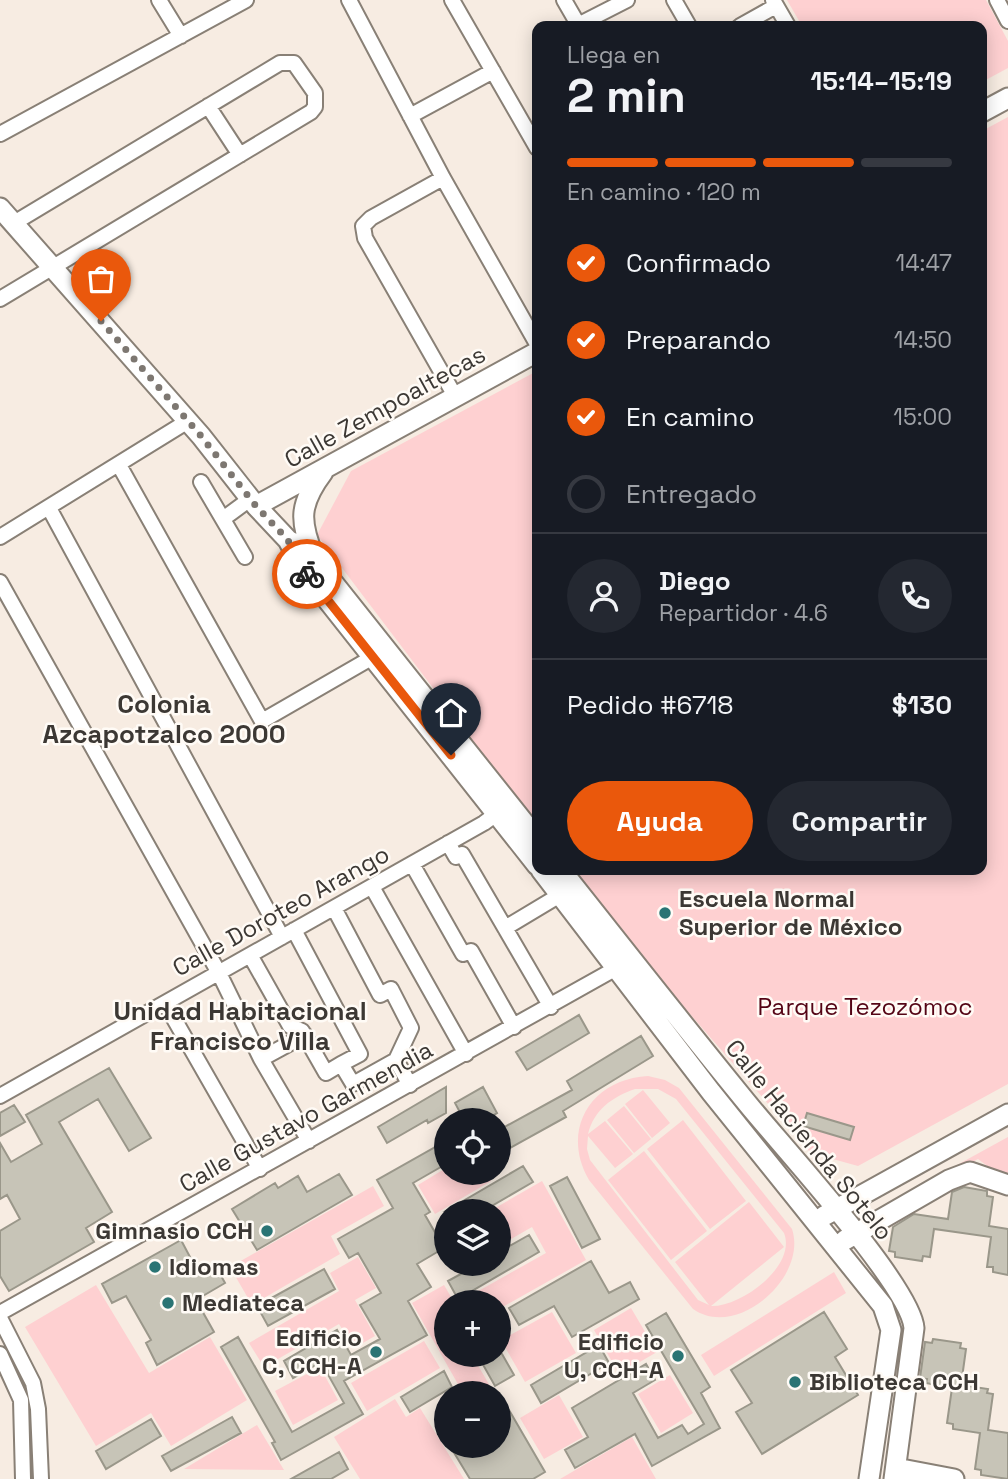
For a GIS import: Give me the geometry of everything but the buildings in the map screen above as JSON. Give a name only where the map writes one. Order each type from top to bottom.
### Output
[{"type":"street","points":[[159,0],[181,36]]},
{"type":"street","points":[[0,134],[246,0]]},
{"type":"street","points":[[349,0],[443,178],[532,335]]},
{"type":"street","points":[[452,0],[532,135]]},
{"type":"street","points":[[564,0],[576,21]]},
{"type":"street","points":[[586,21],[627,0]]},
{"type":"street","points":[[674,0],[686,21]]},
{"type":"street","points":[[996,0],[1008,21]]},
{"type":"street","points":[[748,21],[775,3],[785,21]]},
{"type":"street","points":[[0,299],[316,107],[315,93],[299,68],[287,61],[280,63],[14,223]]},
{"type":"street","points":[[410,116],[493,71]]},
{"type":"street","points":[[987,109],[1008,98]]},
{"type":"street","points":[[208,106],[240,155]]},
{"type":"street","points":[[443,178],[371,218],[363,226],[365,238],[455,396]]},
{"type":"street","points":[[0,208],[201,436],[253,502],[288,540],[306,550],[315,560],[504,809],[532,857]]},
{"type":"street","name":"Calle Zempoaltecas","points":[[253,502],[326,468],[532,355]]},
{"type":"street","points":[[0,537],[188,421]]},
{"type":"street","points":[[119,465],[262,721],[373,657]]},
{"type":"street","points":[[315,560],[303,527],[303,508],[311,488],[326,468]]},
{"type":"street","points":[[201,482],[245,557]]},
{"type":"street","points":[[223,519],[253,502]]},
{"type":"street","points":[[49,508],[288,934],[360,1054],[327,1073],[302,1031],[290,1026],[250,955]]},
{"type":"street","points":[[288,540],[295,558],[373,657],[504,809],[532,834]]},
{"type":"street","points":[[0,582],[219,973],[261,1059],[309,1141]]},
{"type":"street","name":"Calle Doroteo Arango","points":[[0,1096],[372,887],[504,809]]},
{"type":"street","points":[[448,843],[456,857],[462,854],[551,1007]]},
{"type":"street","points":[[412,864],[463,954],[471,951],[514,1027]]},
{"type":"street","name":"Calle Hacienda Sotelo","points":[[545,875],[835,1209],[901,1296],[913,1320],[895,1474]]},
{"type":"street","name":"Calle Hacienda Sotelo","points":[[564,875],[624,964],[814,1222],[883,1306],[891,1330],[869,1479]]},
{"type":"street","points":[[372,887],[466,1054]]},
{"type":"street","points":[[505,928],[560,895]]},
{"type":"street","points":[[334,908],[380,995],[391,989],[411,1028],[396,1060],[353,1084],[341,1064]]},
{"type":"street","name":"Calle Gustavo Garmendia","points":[[0,1315],[624,964]]},
{"type":"street","points":[[165,1003],[260,1169]]},
{"type":"street","points":[[261,1059],[305,1035]]},
{"type":"street","points":[[396,1060],[410,1085]]},
{"type":"street","points":[[814,1222],[1008,1114]]},
{"type":"street","points":[[835,1246],[949,1180],[970,1172],[1008,1185]]},
{"type":"street","points":[[0,1315],[33,1383],[38,1409],[41,1479]]},
{"type":"street","points":[[0,1353],[22,1400],[23,1479]]},
{"type":"street","points":[[895,1474],[954,1479]]},
{"type":"green space","points":[[787,0],[986,0],[1008,41],[1008,68],[987,79],[987,21],[799,21]]},
{"type":"green space","name":"Parque Tezozómoc","points":[[1008,117],[1008,1084],[858,1166],[811,1153],[642,959],[576,875],[987,875],[987,128]]},
{"type":"green space","points":[[532,374],[532,818],[317,535],[351,471]]},
{"type":"green space","points":[[648,1076],[665,1080],[679,1088],[792,1229],[794,1247],[789,1266],[779,1284],[765,1299],[748,1310],[729,1316],[711,1316],[693,1309],[589,1180],[581,1161],[578,1143],[586,1110],[611,1086],[628,1079]],"holes":[[[635,1089],[658,1089],[676,1099],[784,1233],[786,1246],[775,1271],[751,1292],[723,1305],[711,1306],[784,1247],[749,1202],[675,1262],[709,1305],[698,1300],[590,1160],[588,1136],[615,1168],[633,1154],[605,1121],[588,1134],[599,1111],[619,1096]]]},
{"type":"green space","points":[[643,1090],[670,1123],[652,1138],[625,1104]]},
{"type":"green space","points":[[624,1106],[651,1139],[634,1153],[607,1120]]},
{"type":"green space","points":[[683,1120],[746,1201],[710,1229],[647,1149]]},
{"type":"green space","points":[[1008,1137],[1008,1177],[998,1174],[978,1159],[858,1224],[855,1221]]},
{"type":"green space","points":[[644,1151],[707,1231],[671,1260],[608,1180]]},
{"type":"green space","points":[[434,1175],[434,1185],[484,1185],[460,1199],[434,1199],[434,1212],[418,1185]]},
{"type":"green space","points":[[542,1181],[586,1260],[511,1302],[511,1290],[480,1290],[505,1276],[511,1276],[511,1273],[546,1253],[532,1227],[511,1239],[511,1199]]},
{"type":"green space","points":[[373,1186],[384,1206],[331,1236],[340,1254],[252,1305],[230,1267]]},
{"type":"green space","points":[[358,1257],[376,1288],[355,1300],[375,1336],[354,1348],[339,1324],[264,1367],[249,1343],[339,1291],[330,1273]]},
{"type":"green space","points":[[834,1272],[846,1293],[714,1376],[701,1355]]},
{"type":"green space","points":[[96,1285],[149,1373],[210,1337],[247,1400],[171,1446],[151,1413],[96,1446],[25,1327]]},
{"type":"green space","points":[[434,1291],[434,1342],[412,1303]]},
{"type":"green space","points":[[631,1308],[657,1352],[619,1374],[594,1330]]},
{"type":"green space","points":[[552,1312],[576,1353],[525,1382],[511,1358],[511,1335]]},
{"type":"green space","points":[[424,1341],[434,1358],[434,1367],[440,1368],[367,1411],[351,1383]]},
{"type":"green space","points":[[320,1367],[338,1400],[293,1425],[275,1391]]},
{"type":"green space","points":[[448,1367],[479,1367],[487,1381],[456,1381]]},
{"type":"green space","points":[[670,1375],[693,1413],[661,1433],[638,1394]]},
{"type":"green space","points":[[559,1395],[583,1437],[544,1459],[520,1418]]},
{"type":"green space","points":[[395,1399],[406,1417],[420,1408],[434,1431],[434,1458],[451,1458],[464,1479],[360,1479],[334,1437]]},
{"type":"green space","points":[[257,1425],[284,1470],[184,1469]]},
{"type":"green space","points":[[632,1437],[656,1479],[560,1479]]},
{"type":"way so far","points":[[101,321],[201,436],[256,506],[288,540],[295,558],[307,574]]},
{"type":"place","name":"Escuela Normal Superior de México","points":[[665,913]]},
{"type":"place","name":"Gimnasio CCH","points":[[267,1231]]},
{"type":"place","name":"Idiomas","points":[[155,1267]]},
{"type":"place","name":"Mediateca","points":[[168,1303]]},
{"type":"place","name":"Edificio C, CCH-A","points":[[376,1352]]},
{"type":"place","name":"Edificio U, CCH-A","points":[[678,1356]]},
{"type":"place","name":"Biblioteca CCH","points":[[795,1382]]},
{"type":"district","name":"Colonia Azcapotzalco 2000","points":[[164,719]]},
{"type":"district","name":"Unidad Habitacional Francisco Villa","points":[[240,1026]]},
{"type":"route","points":[[307,574],[451,755]]}]
